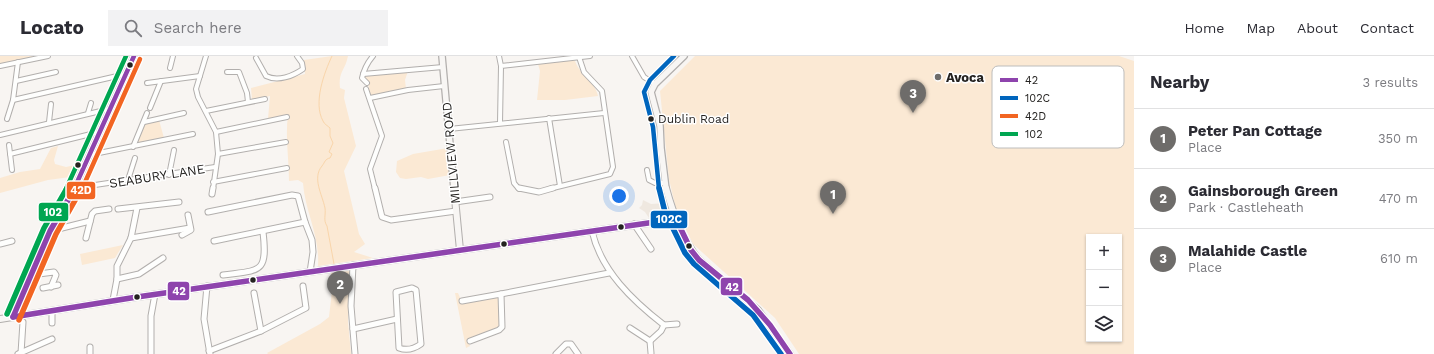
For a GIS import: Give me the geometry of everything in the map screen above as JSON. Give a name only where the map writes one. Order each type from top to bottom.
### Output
[{"type":"main road","points":[[13,317],[50,231],[75,188],[134,56]]},
{"type":"main road","name":"MILLVIEW ROAD","points":[[442,56],[460,250]]},
{"type":"main road","points":[[684,56],[655,84],[651,92],[660,126],[661,148],[666,183],[676,219],[691,250],[699,260],[748,300],[770,325],[790,354]]},
{"type":"main road","points":[[0,319],[207,286],[676,219]]},
{"type":"street","points":[[0,66],[48,56]]},
{"type":"street","points":[[170,68],[173,56]]},
{"type":"street","points":[[206,56],[196,89],[198,97],[216,132],[218,154],[212,194]]},
{"type":"street","points":[[256,58],[264,74],[268,79],[273,80],[298,73],[303,70],[302,63],[297,56]]},
{"type":"street","points":[[367,83],[363,80],[363,74],[365,66],[373,56]]},
{"type":"street","points":[[499,56],[501,66],[500,123]]},
{"type":"street","points":[[501,66],[549,58],[590,56]]},
{"type":"street","points":[[632,56],[644,77],[655,84]]},
{"type":"street","points":[[506,142],[516,187],[528,192],[538,192],[610,174],[612,170],[602,91],[582,71],[579,57]]},
{"type":"street","points":[[7,119],[13,100],[18,62]]},
{"type":"street","points":[[363,74],[443,68]]},
{"type":"street","points":[[16,81],[56,72]]},
{"type":"street","points":[[227,72],[239,72],[247,92],[248,102]]},
{"type":"street","points":[[13,100],[126,74]]},
{"type":"street","points":[[147,83],[200,76]]},
{"type":"street","points":[[150,108],[161,81]]},
{"type":"street","points":[[370,98],[408,90],[444,86]]},
{"type":"street","points":[[366,89],[382,136],[380,146],[370,169],[382,217],[391,220],[456,211]]},
{"type":"street","points":[[206,111],[265,99]]},
{"type":"street","points":[[88,113],[91,103]]},
{"type":"street","points":[[49,122],[52,104]]},
{"type":"street","points":[[0,135],[49,122],[109,109]]},
{"type":"street","points":[[133,148],[147,113]]},
{"type":"street","points":[[144,122],[184,113]]},
{"type":"street","points":[[448,129],[604,113]]},
{"type":"street","points":[[216,132],[287,117]]},
{"type":"street","points":[[549,118],[560,186]]},
{"type":"street","points":[[10,154],[99,132]]},
{"type":"street","points":[[89,155],[133,148],[193,134]]},
{"type":"street","points":[[218,154],[286,142]]},
{"type":"street","points":[[9,145],[12,170]]},
{"type":"street","points":[[169,175],[174,150]]},
{"type":"street","points":[[128,180],[135,158]]},
{"type":"street","name":"SEABURY LANE","points":[[75,188],[215,167]]},
{"type":"street","points":[[213,182],[287,168]]},
{"type":"street","points":[[647,170],[649,180],[656,183],[666,183]]},
{"type":"street","points":[[208,212],[296,196],[299,199],[313,246],[310,272]]},
{"type":"street","points":[[455,202],[490,197]]},
{"type":"street","points":[[118,209],[179,202]]},
{"type":"street","points":[[113,300],[117,280],[117,266],[131,238],[137,208]]},
{"type":"street","points":[[86,238],[92,214],[108,209]]},
{"type":"street","points":[[182,235],[190,232],[188,215]]},
{"type":"street","points":[[50,231],[90,222]]},
{"type":"street","points":[[214,241],[263,232],[305,222]]},
{"type":"street","points":[[634,224],[651,249]]},
{"type":"street","points":[[131,238],[190,228]]},
{"type":"street","points":[[592,231],[596,250],[609,273],[664,325],[676,324]]},
{"type":"street","points":[[224,275],[256,270],[262,267],[266,252],[263,232]]},
{"type":"street","points":[[0,245],[12,241]]},
{"type":"street","points":[[117,280],[138,274],[163,258]]},
{"type":"street","points":[[353,265],[351,306],[355,354]]},
{"type":"street","points":[[31,275],[54,272],[56,275],[51,286]]},
{"type":"street","points":[[462,301],[609,273]]},
{"type":"street","points":[[43,288],[58,285]]},
{"type":"street","points":[[207,286],[204,319],[210,352],[261,331],[306,308],[303,286]]},
{"type":"street","points":[[414,289],[419,346],[404,350],[400,348],[398,320],[396,292],[414,289]]},
{"type":"street","points":[[254,293],[261,331]]},
{"type":"street","points":[[151,354],[152,316],[155,294]]},
{"type":"street","points":[[470,341],[502,327],[501,294]]},
{"type":"street","points":[[52,311],[52,323]]},
{"type":"street","points":[[353,329],[398,320]]},
{"type":"street","points":[[23,322],[20,353],[52,339]]},
{"type":"street","points":[[650,341],[661,331],[664,325]]},
{"type":"street","points":[[630,328],[650,341]]},
{"type":"street","points":[[650,341],[651,353]]},
{"type":"street","points":[[556,354],[566,344],[571,344],[578,354]]},
{"type":"street","points":[[90,347],[90,354]]},
{"type":"shaded area","points":[[0,56],[45,56],[0,66]]},
{"type":"shaded area","points":[[332,56],[348,56],[340,78],[340,88],[345,90],[344,98],[356,146],[344,171],[359,234],[365,244],[354,252],[373,258],[318,266],[317,244],[306,204],[303,183],[298,180],[289,181],[287,140],[288,115],[268,119],[270,96],[252,100],[251,88],[305,74],[304,60]]},
{"type":"shaded area","points":[[695,56],[1119,56],[1134,61],[1134,354],[799,354],[775,318],[693,244],[676,209],[669,179],[660,91]]},
{"type":"shaded area","points":[[572,60],[575,61],[580,70],[594,86],[598,96],[565,100],[537,100],[540,71],[538,64]]},
{"type":"shaded area","points":[[408,71],[405,80],[406,89],[372,96],[370,95],[368,81],[364,80],[364,77],[367,75]]},
{"type":"shaded area","points":[[159,120],[164,138],[137,143],[145,123]]},
{"type":"shaded area","points":[[58,146],[54,160],[55,164],[66,167],[84,163],[78,176],[48,180],[0,193],[0,178],[20,172],[40,169],[51,148]]},
{"type":"shaded area","points":[[448,148],[450,175],[428,179],[421,177],[406,179],[400,178],[396,172],[397,161],[413,154]]},
{"type":"shaded area","points":[[643,200],[651,204],[666,203],[669,212],[668,215],[665,218],[651,221],[645,212],[639,208],[642,205]]},
{"type":"shaded area","points":[[123,245],[115,258],[82,265],[80,254]]},
{"type":"shaded area","points":[[349,271],[348,322],[351,354],[268,354],[267,353],[320,324],[329,317],[332,291],[331,273]]},
{"type":"shaded area","points":[[455,293],[458,293],[462,302],[499,296],[501,324],[499,327],[468,341],[470,346],[466,348]]},
{"type":"waterway","points":[[332,56],[323,79],[319,97],[320,114],[325,124],[330,128],[330,136],[333,143],[329,152],[332,154],[330,158],[325,161],[319,171],[318,181],[325,208],[325,222],[334,264]]},
{"type":"transit line","name":"102","points":[[7,314],[44,228],[69,185],[126,56]]},
{"type":"transit line","name":"42","points":[[13,317],[50,231],[75,188],[134,56]]},
{"type":"transit line","name":"102C","points":[[674,56],[650,80],[644,92],[653,127],[659,189],[665,212],[685,253],[694,264],[753,315],[781,354]]},
{"type":"transit line","name":"42D","points":[[19,320],[56,234],[81,191],[140,59]]},
{"type":"transit line","name":"42","points":[[676,219],[691,250],[699,260],[748,300],[770,325],[790,354]]},
{"type":"transit line","name":"42","points":[[13,317],[137,297],[676,219]]},
{"type":"place","name":"Avoca","points":[[938,77]]},
{"type":"place","name":"Malahide Castle","points":[[913,113]]},
{"type":"place","name":"Dublin Road","points":[[651,119]]},
{"type":"place","name":"Peter Pan Cottage","points":[[833,214]]},
{"type":"place","name":"Gainsborough Green","points":[[340,304]]}]
